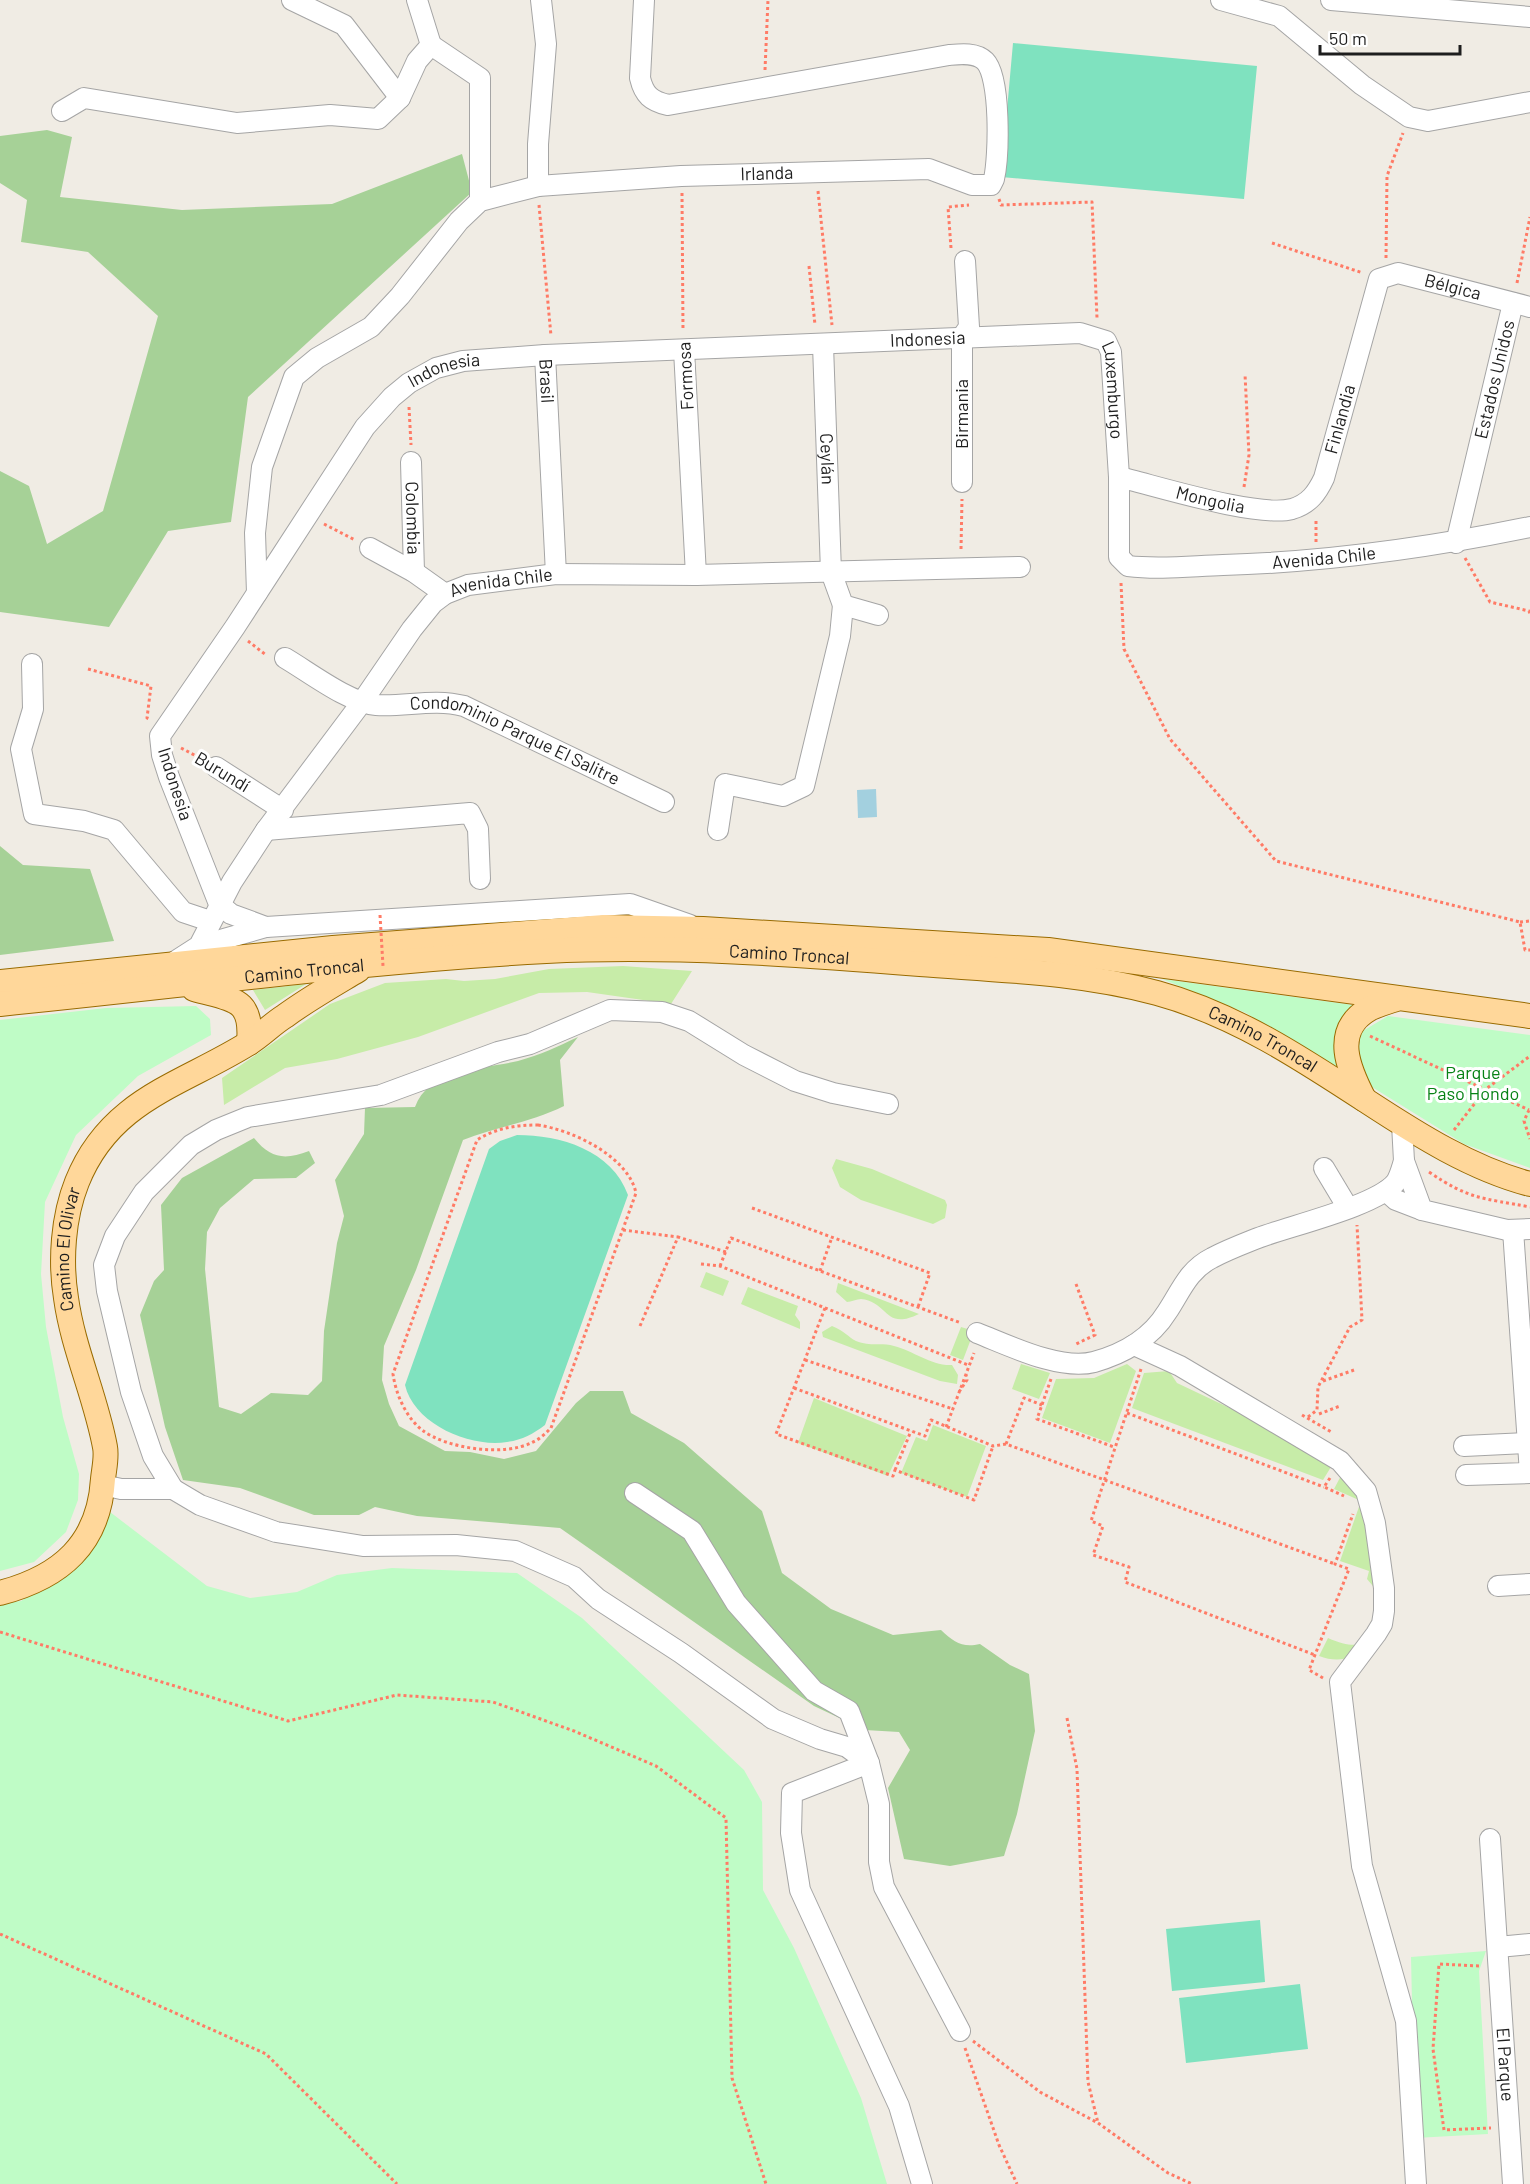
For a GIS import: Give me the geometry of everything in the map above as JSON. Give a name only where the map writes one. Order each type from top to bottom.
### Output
[{"type":"main road","name":"Camino Troncal","points":[[0,982],[333,948],[604,927],[703,929],[1048,950],[1530,1016]]},
{"type":"main road","name":"Camino Troncal","points":[[0,1004],[548,951],[658,950],[785,953],[1085,978],[1160,993],[1228,1019],[1289,1052],[1402,1124],[1463,1158],[1530,1184]]},
{"type":"main road","name":"Camino El Olivar","points":[[0,1593],[25,1586],[53,1572],[80,1548],[98,1515],[103,1485],[105,1449],[66,1299],[64,1254],[68,1213],[77,1181],[105,1138],[132,1109],[163,1087],[249,1043],[291,1012],[375,966]]},
{"type":"main road","points":[[182,986],[233,1000],[244,1008],[251,1020],[249,1043]]},
{"type":"main road","points":[[1364,1100],[1346,1061],[1348,1038],[1352,1026],[1368,1009],[1398,998]]},
{"type":"street","points":[[292,0],[344,25],[400,98]]},
{"type":"street","points":[[257,592],[255,533],[262,467],[294,377],[317,358],[371,327],[400,296],[459,221],[480,201],[480,78],[431,45],[417,0]]},
{"type":"street","points":[[538,186],[538,144],[546,44],[541,0]]},
{"type":"street","points":[[644,0],[640,78],[643,90],[650,99],[668,105],[949,55],[969,54],[984,60],[993,74],[996,112],[997,163],[991,184]]},
{"type":"street","points":[[1221,0],[1279,16],[1362,85],[1409,117],[1428,121],[1530,102]]},
{"type":"street","points":[[1331,0],[1530,17]]},
{"type":"street","points":[[62,111],[84,98],[237,123],[330,115],[378,119],[400,98],[417,61],[431,45]]},
{"type":"street","name":"Irlanda","points":[[480,201],[538,186],[681,176],[929,169],[972,185],[991,184]]},
{"type":"street","name":"Birmania","points":[[962,482],[962,337],[969,327],[965,261]]},
{"type":"street","name":"Bélgica","points":[[1382,277],[1398,273],[1408,275],[1521,305]]},
{"type":"street","name":"Finlandia","points":[[1304,504],[1314,496],[1324,478],[1382,277]]},
{"type":"street","name":"Estados Unidos","points":[[1456,543],[1521,305]]},
{"type":"street","name":"Indonesia","points":[[214,913],[162,755],[162,732],[235,627],[365,427],[408,383],[436,368],[463,361],[546,355],[823,345],[962,337],[1080,333],[1091,336]]},
{"type":"street","name":"Luxemburgo","points":[[1091,336],[1106,341],[1111,351],[1119,477],[1119,557]]},
{"type":"street","name":"Ceylán","points":[[823,345],[831,572],[843,605]]},
{"type":"street","name":"Formosa","points":[[684,350],[696,575]]},
{"type":"street","name":"Brasil","points":[[546,355],[556,574]]},
{"type":"street","name":"Colombia","points":[[411,462],[414,572]]},
{"type":"street","name":"Mongolia","points":[[1119,477],[1241,507],[1282,511],[1304,504]]},
{"type":"street","name":"Avenida Chile","points":[[1119,557],[1128,566],[1141,567],[1315,560],[1456,543],[1530,527]]},
{"type":"street","points":[[370,548],[414,572],[445,594]]},
{"type":"street","name":"Avenida Chile","points":[[199,945],[214,913],[266,830],[362,702],[412,629],[433,603],[445,594],[468,585],[556,574],[696,575],[1020,567]]},
{"type":"street","points":[[718,830],[725,784],[783,796],[804,786],[840,636],[843,605],[878,615]]},
{"type":"street","points":[[285,658],[362,702]]},
{"type":"street","name":"Camino Troncal","points":[[32,664],[33,709],[21,749],[34,814],[84,820],[114,830],[183,912],[231,914],[266,927]]},
{"type":"street","name":"Condominio Parque El Salitre","points":[[362,702],[393,705],[437,701],[464,706],[664,802]]},
{"type":"street","name":"Burundí","points":[[216,767],[283,810]]},
{"type":"street","points":[[266,830],[470,813],[478,830],[480,879]]},
{"type":"street","name":"Camino Troncal","points":[[199,945],[266,927],[630,904],[703,929]]},
{"type":"street","points":[[171,964],[199,945]]},
{"type":"street","points":[[869,1763],[847,1747],[820,1739],[773,1719],[699,1666],[598,1599],[574,1578],[515,1551],[456,1545],[363,1546],[276,1532],[200,1505],[173,1489],[153,1456],[131,1392],[107,1291],[104,1265],[115,1236],[144,1192],[191,1145],[216,1130],[248,1117],[381,1095],[498,1052],[530,1044],[610,1010],[662,1012],[689,1021],[744,1055],[795,1081],[833,1093],[888,1104]]},
{"type":"street","points":[[1402,1124],[1404,1161],[1422,1210]]},
{"type":"street","points":[[1140,1352],[1167,1313],[1186,1278],[1197,1266],[1259,1238],[1353,1211],[1386,1191],[1397,1181],[1404,1161]]},
{"type":"street","points":[[1324,1168],[1353,1211]]},
{"type":"street","points":[[1386,1191],[1396,1200],[1422,1210],[1466,1222],[1522,1229],[1527,1443],[1530,1473],[1466,1475]]},
{"type":"street","points":[[973,1335],[1061,1363],[1082,1365],[1140,1352],[1180,1366],[1340,1461],[1366,1491],[1375,1524],[1384,1588],[1382,1624],[1340,1682],[1362,1866],[1406,2021],[1416,2184]]},
{"type":"street","points":[[1464,1446],[1527,1443]]},
{"type":"street","points":[[103,1485],[121,1489],[173,1489]]},
{"type":"street","points":[[635,1493],[692,1531],[736,1603],[814,1691],[849,1711],[869,1763],[879,1804],[879,1862],[884,1887],[960,2031]]},
{"type":"street","points":[[1498,1586],[1530,1584]]},
{"type":"street","points":[[869,1763],[792,1793],[791,1833],[800,1890],[899,2106],[922,2184]]},
{"type":"street","name":"El Parque","points":[[1490,1839],[1513,2184]]},
{"type":"street","points":[[1499,1957],[1530,1944]]},
{"type":"path","points":[[765,88],[768,0]]},
{"type":"path","points":[[1272,243],[1382,277],[1387,176],[1409,117]]},
{"type":"path","points":[[809,266],[816,334],[823,345],[832,334],[816,172]]},
{"type":"path","name":"Formosa","points":[[681,176],[684,350]]},
{"type":"path","name":"Luxemburgo","points":[[991,184],[1001,205],[1092,202],[1097,327],[1091,336]]},
{"type":"path","name":"Brasil","points":[[538,186],[551,335],[546,355]]},
{"type":"path","points":[[948,207],[971,205]]},
{"type":"path","name":"Estados Unidos","points":[[1521,305],[1530,217]]},
{"type":"path","points":[[1241,507],[1249,454],[1245,374]]},
{"type":"path","points":[[408,383],[411,462]]},
{"type":"path","points":[[961,569],[962,482]]},
{"type":"path","points":[[1304,504],[1316,514],[1315,560]]},
{"type":"path","points":[[307,515],[370,548]]},
{"type":"path","points":[[1456,543],[1490,602],[1530,613]]},
{"type":"path","points":[[1119,557],[1124,649],[1170,739],[1276,861],[1520,922],[1530,921]]},
{"type":"path","points":[[235,627],[257,650],[272,658],[285,658]]},
{"type":"path","points":[[88,669],[151,686],[147,718],[162,732]]},
{"type":"path","name":"Burundí","points":[[162,732],[216,767]]},
{"type":"path","points":[[375,966],[380,915]]},
{"type":"path","points":[[1520,922],[1525,950],[1530,950]]},
{"type":"path","points":[[1369,1035],[1530,1110],[1524,1121],[1530,1139]]},
{"type":"path","points":[[1447,1138],[1486,1089],[1530,1056]]},
{"type":"path","points":[[538,1125],[557,1128],[596,1147],[627,1170],[634,1183],[636,1193],[623,1229],[551,1428],[534,1442],[510,1450],[464,1447],[422,1430],[396,1393],[393,1374],[477,1140],[488,1133],[511,1126],[538,1125]]},
{"type":"path","points":[[1455,1189],[1481,1200],[1530,1207]]},
{"type":"path","points":[[752,1208],[930,1273],[918,1307]]},
{"type":"path","points":[[1322,1424],[1318,1412],[1321,1382],[1350,1327],[1362,1320],[1353,1211]]},
{"type":"path","points":[[623,1229],[678,1237],[726,1252]]},
{"type":"path","points":[[640,1326],[678,1237]]},
{"type":"path","points":[[820,1271],[832,1237]]},
{"type":"path","points":[[720,1266],[730,1238],[918,1307],[973,1335],[968,1365],[946,1427]]},
{"type":"path","points":[[701,1264],[720,1266],[968,1365]]},
{"type":"path","points":[[1075,1345],[1095,1335],[1076,1284]]},
{"type":"path","points":[[825,1308],[776,1434],[893,1476],[911,1431]]},
{"type":"path","points":[[1140,1352],[1126,1412],[1090,1521],[1103,1526],[1093,1555],[1129,1567],[1125,1582],[1315,1655]]},
{"type":"path","points":[[805,1360],[953,1409]]},
{"type":"path","points":[[1321,1382],[1354,1370]]},
{"type":"path","points":[[1056,1375],[1053,1374],[1037,1419],[1114,1447]]},
{"type":"path","points":[[794,1388],[925,1436],[931,1420],[993,1446],[1006,1444],[1349,1569],[1309,1670]]},
{"type":"path","points":[[1006,1444],[1024,1398],[1042,1405]]},
{"type":"path","points":[[1297,1412],[1308,1417],[1340,1406]]},
{"type":"path","points":[[1126,1412],[1349,1498]]},
{"type":"path","points":[[895,1470],[974,1500],[993,1446]]},
{"type":"path","points":[[1324,1487],[1340,1461]]},
{"type":"path","points":[[1335,1564],[1353,1512]]},
{"type":"path","points":[[0,1632],[288,1721],[397,1695],[494,1702],[574,1731],[656,1766],[726,1818],[732,2078],[766,2184]]},
{"type":"path","points":[[1067,1718],[1077,1769],[1088,2082],[1098,2123]]},
{"type":"path","points":[[0,1934],[266,2054],[397,2184]]},
{"type":"path","points":[[1499,1957],[1439,1964],[1433,2049],[1444,2130],[1510,2128]]},
{"type":"path","points":[[960,2031],[1040,2092],[1098,2123],[1168,2173],[1192,2184]]},
{"type":"path","points":[[960,2031],[999,2145],[1017,2184]]},
{"type":"green space","points":[[1013,43],[1257,66],[1244,199],[1001,177]]},
{"type":"green space","points":[[47,130],[72,137],[60,197],[182,210],[332,204],[462,154],[472,192],[248,397],[231,522],[168,531],[109,627],[0,612],[0,471],[29,486],[47,544],[103,511],[158,316],[88,252],[21,242],[27,200],[0,183],[0,136]]},
{"type":"green space","points":[[0,846],[23,865],[90,869],[114,941],[0,955]]},
{"type":"green space","points":[[623,966],[692,971],[671,1004],[587,992],[539,993],[418,1037],[337,1059],[285,1068],[224,1105],[222,1078],[330,1004],[385,983],[495,979],[549,969]]},
{"type":"green space","points":[[1162,979],[1353,1005],[1335,1043],[1338,1073],[1246,1013]]},
{"type":"green space","points":[[306,984],[265,1010],[253,990]]},
{"type":"green space","points":[[196,1006],[210,1019],[211,1035],[138,1076],[76,1135],[45,1202],[41,1274],[46,1327],[63,1417],[79,1474],[78,1500],[66,1532],[34,1562],[0,1571],[0,1020],[106,1008]]},
{"type":"green space","name":"Parque Paso Hondo","points":[[1388,1016],[1530,1035],[1530,1168],[1464,1144],[1372,1087],[1360,1061],[1361,1032]]},
{"type":"green space","points":[[578,1037],[560,1060],[564,1106],[463,1140],[416,1270],[384,1346],[382,1380],[399,1426],[445,1451],[470,1452],[504,1459],[536,1451],[576,1403],[590,1391],[623,1391],[631,1413],[684,1443],[762,1511],[782,1573],[831,1609],[893,1635],[941,1630],[959,1643],[980,1644],[1010,1665],[1029,1674],[1035,1731],[1017,1814],[1004,1856],[950,1866],[904,1859],[888,1788],[910,1750],[899,1732],[865,1730],[814,1706],[560,1528],[417,1516],[375,1507],[359,1515],[314,1515],[240,1488],[183,1480],[165,1427],[140,1315],[154,1281],[164,1270],[161,1205],[182,1178],[254,1138],[266,1150],[279,1156],[293,1156],[309,1151],[315,1163],[296,1178],[254,1179],[220,1208],[207,1232],[205,1269],[219,1407],[241,1414],[271,1393],[308,1395],[322,1381],[324,1331],[337,1243],[344,1216],[335,1180],[364,1134],[365,1108],[415,1107],[422,1094],[432,1084],[445,1077],[459,1072],[526,1059]]},
{"type":"green space","points":[[517,1135],[550,1138],[583,1148],[610,1167],[628,1195],[545,1425],[522,1438],[492,1443],[461,1437],[431,1422],[410,1399],[405,1385],[489,1149],[500,1141]]},
{"type":"green space","points":[[836,1159],[872,1169],[945,1200],[947,1205],[945,1218],[933,1224],[861,1200],[840,1187],[832,1168]]},
{"type":"green space","points":[[706,1272],[729,1281],[723,1296],[700,1287]]},
{"type":"green space","points":[[838,1283],[919,1314],[908,1318],[893,1318],[870,1301],[861,1299],[847,1302],[836,1292]]},
{"type":"green space","points":[[748,1287],[798,1306],[795,1315],[800,1322],[800,1329],[741,1304]]},
{"type":"green space","points":[[832,1326],[861,1343],[894,1346],[930,1361],[952,1365],[958,1375],[957,1384],[940,1381],[823,1337],[822,1332]]},
{"type":"green space","points":[[961,1327],[974,1331],[963,1360],[950,1355]]},
{"type":"green space","points":[[1021,1364],[1050,1373],[1039,1399],[1012,1389]]},
{"type":"green space","points":[[1127,1364],[1136,1371],[1110,1443],[1042,1418],[1056,1379],[1094,1378]]},
{"type":"green space","points":[[1169,1371],[1177,1383],[1253,1419],[1334,1462],[1323,1480],[1132,1408],[1144,1373]]},
{"type":"green space","points":[[814,1398],[907,1436],[888,1476],[798,1443]]},
{"type":"green space","points":[[933,1425],[986,1446],[967,1497],[901,1473],[916,1437],[927,1441]]},
{"type":"green space","points":[[1344,1470],[1365,1497],[1378,1526],[1387,1584],[1386,1612],[1380,1632],[1367,1648],[1349,1658],[1329,1659],[1319,1656],[1328,1638],[1353,1645],[1362,1644],[1375,1633],[1383,1598],[1367,1579],[1369,1571],[1340,1561],[1361,1501],[1334,1489]]},
{"type":"green space","points":[[110,1512],[207,1586],[250,1598],[297,1592],[337,1575],[392,1568],[517,1573],[582,1618],[744,1770],[762,1802],[763,1890],[794,1948],[861,2098],[887,2184],[0,2184],[0,1603],[21,1601],[80,1561]]},
{"type":"green space","points":[[1260,1920],[1265,1982],[1172,1991],[1166,1929]]},
{"type":"green space","points":[[1486,1951],[1479,1971],[1488,2134],[1415,2138],[1411,1957]]},
{"type":"green space","points":[[1300,1984],[1308,2049],[1186,2063],[1179,1998]]},
{"type":"water","points":[[876,789],[877,817],[858,818],[857,790]]}]
